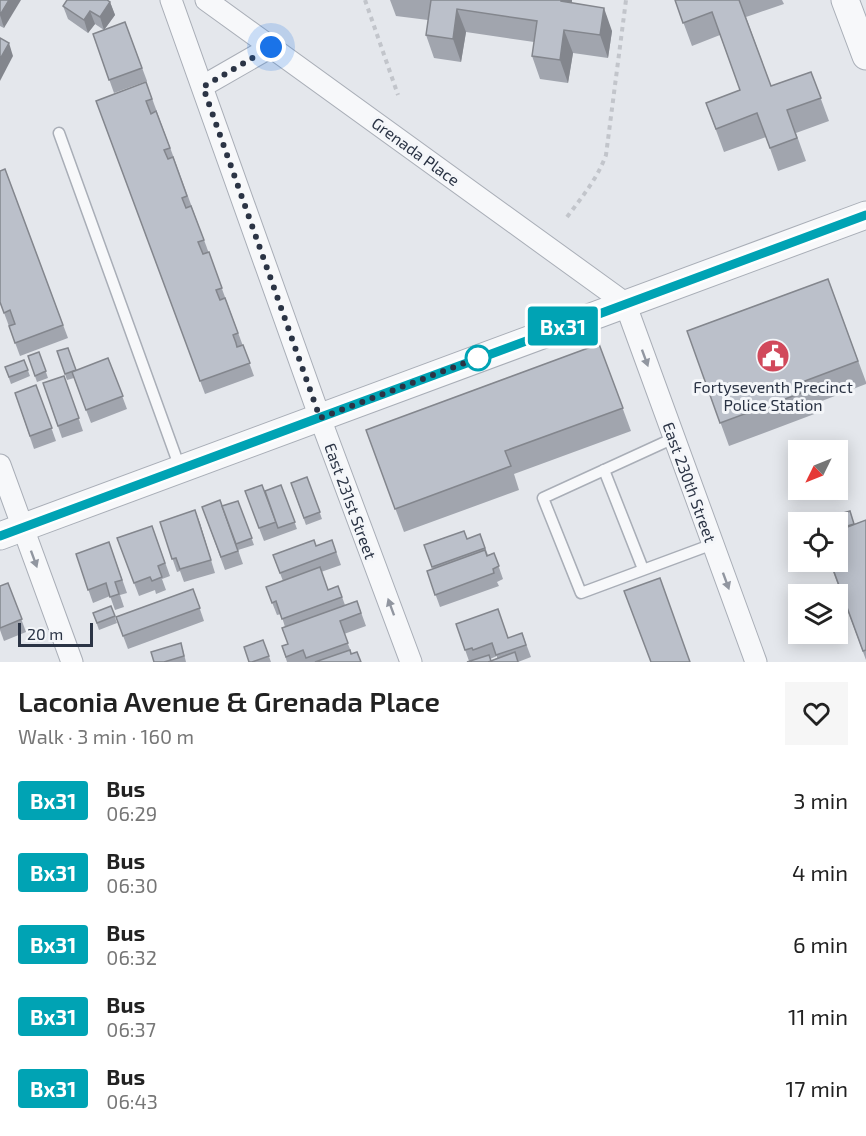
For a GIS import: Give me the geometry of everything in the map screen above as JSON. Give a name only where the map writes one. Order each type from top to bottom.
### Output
[{"type":"street","name":"East 231st Street","points":[[171,0],[320,418],[411,662]]},
{"type":"street","name":"Grenada Place","points":[[206,0],[625,303]]},
{"type":"street","points":[[845,0],[866,56]]},
{"type":"street","points":[[203,87],[271,47]]},
{"type":"street","points":[[11,532],[866,215]]},
{"type":"street","name":"East 230th Street","points":[[625,303],[756,662]]},
{"type":"street","points":[[0,465],[11,532],[72,662]]},
{"type":"lane","points":[[59,133],[180,468]]},
{"type":"lane","points":[[674,438],[543,498],[581,593],[713,543]]},
{"type":"lane","points":[[604,470],[643,569]]},
{"type":"path","points":[[364,0],[398,94]]},
{"type":"path","points":[[567,217],[595,179],[606,155],[626,0]]},
{"type":"building","points":[[0,0],[9,0],[0,15]]},
{"type":"building","points":[[67,0],[107,0],[110,2],[100,17],[90,11],[84,20],[63,6]]},
{"type":"building","points":[[431,0],[561,0],[604,8],[600,35],[564,30],[560,60],[532,56],[537,21],[457,9],[453,39],[426,35]]},
{"type":"building","points":[[675,0],[739,0],[771,86],[811,72],[821,98],[787,110],[797,138],[770,148],[757,113],[716,129],[706,103],[740,90],[712,12],[683,23]]},
{"type":"building","points":[[125,22],[142,68],[109,80],[93,34]]},
{"type":"building","points":[[0,38],[9,43],[0,59]]},
{"type":"building","points":[[146,82],[152,99],[146,101],[151,114],[156,111],[170,148],[164,150],[168,159],[173,157],[187,196],[182,198],[186,208],[191,206],[204,240],[198,242],[203,254],[209,252],[222,288],[216,290],[220,300],[225,298],[238,333],[233,335],[237,347],[243,345],[250,363],[200,381],[96,101]]},
{"type":"building","points":[[5,169],[63,325],[15,343],[9,326],[15,324],[10,310],[4,313],[0,302],[0,171]]},
{"type":"building","points":[[828,279],[858,361],[805,381],[809,390],[720,423],[687,331]]},
{"type":"building","points":[[599,344],[623,408],[505,451],[511,466],[395,509],[366,430]]},
{"type":"building","points":[[68,348],[76,370],[65,374],[57,351]]},
{"type":"building","points":[[39,352],[46,371],[35,376],[28,356]]},
{"type":"building","points":[[108,358],[123,396],[86,410],[72,372]]},
{"type":"building","points":[[24,360],[28,370],[9,377],[5,367]]},
{"type":"building","points":[[64,376],[79,418],[58,426],[43,383]]},
{"type":"building","points":[[36,385],[52,428],[30,436],[15,393]]},
{"type":"building","points":[[307,477],[320,512],[304,518],[291,483]]},
{"type":"building","points":[[262,485],[276,522],[259,528],[245,491]]},
{"type":"building","points":[[281,485],[295,522],[278,528],[265,491]]},
{"type":"building","points":[[220,500],[238,551],[221,557],[202,507]]},
{"type":"building","points":[[238,501],[252,538],[236,544],[222,506]]},
{"type":"building","points":[[195,510],[211,560],[180,569],[176,558],[172,559],[160,522]]},
{"type":"building","points":[[850,511],[854,524],[848,526],[847,512]]},
{"type":"building","points":[[866,520],[866,650],[863,651],[848,610],[848,584],[838,584],[834,572],[848,572],[848,527]]},
{"type":"building","points":[[152,526],[165,563],[158,566],[162,577],[152,581],[150,577],[134,583],[117,538]]},
{"type":"building","points":[[464,531],[467,539],[480,534],[485,548],[432,567],[424,545]]},
{"type":"building","points":[[314,540],[316,546],[332,540],[336,552],[280,573],[273,555]]},
{"type":"building","points":[[109,542],[122,580],[115,582],[119,594],[110,597],[106,583],[88,590],[76,554]]},
{"type":"building","points":[[485,550],[487,556],[494,553],[499,566],[493,569],[494,573],[435,595],[427,571]]},
{"type":"building","points":[[320,567],[328,590],[338,586],[342,597],[282,619],[276,601],[272,603],[266,587]]},
{"type":"building","points":[[660,578],[690,662],[651,662],[624,591]]},
{"type":"building","points":[[8,583],[22,619],[0,628],[0,586]]},
{"type":"building","points":[[193,589],[200,608],[123,636],[116,617]]},
{"type":"building","points":[[357,601],[361,613],[340,621],[348,643],[306,658],[303,650],[286,657],[282,646],[288,644],[282,628]]},
{"type":"building","points":[[111,606],[115,616],[97,623],[93,613]]},
{"type":"building","points":[[498,609],[508,638],[522,633],[526,645],[496,655],[492,643],[473,650],[472,648],[465,650],[456,624]]},
{"type":"building","points":[[263,640],[269,656],[249,662],[244,647]]},
{"type":"building","points":[[181,643],[184,656],[164,662],[154,662],[151,652]]},
{"type":"building","points":[[350,650],[351,654],[357,652],[361,662],[315,662]]},
{"type":"building","points":[[515,652],[518,662],[488,662]]},
{"type":"building","points":[[489,655],[491,661],[488,662],[467,662]]},
{"type":"bus line","name":"Bx31","points":[[0,536],[866,215]]},
{"type":"place","name":"Fortyseventh Precinct Police Station","points":[[773,356]]},
{"type":"route","points":[[271,47],[203,87],[320,418],[478,358]]}]
